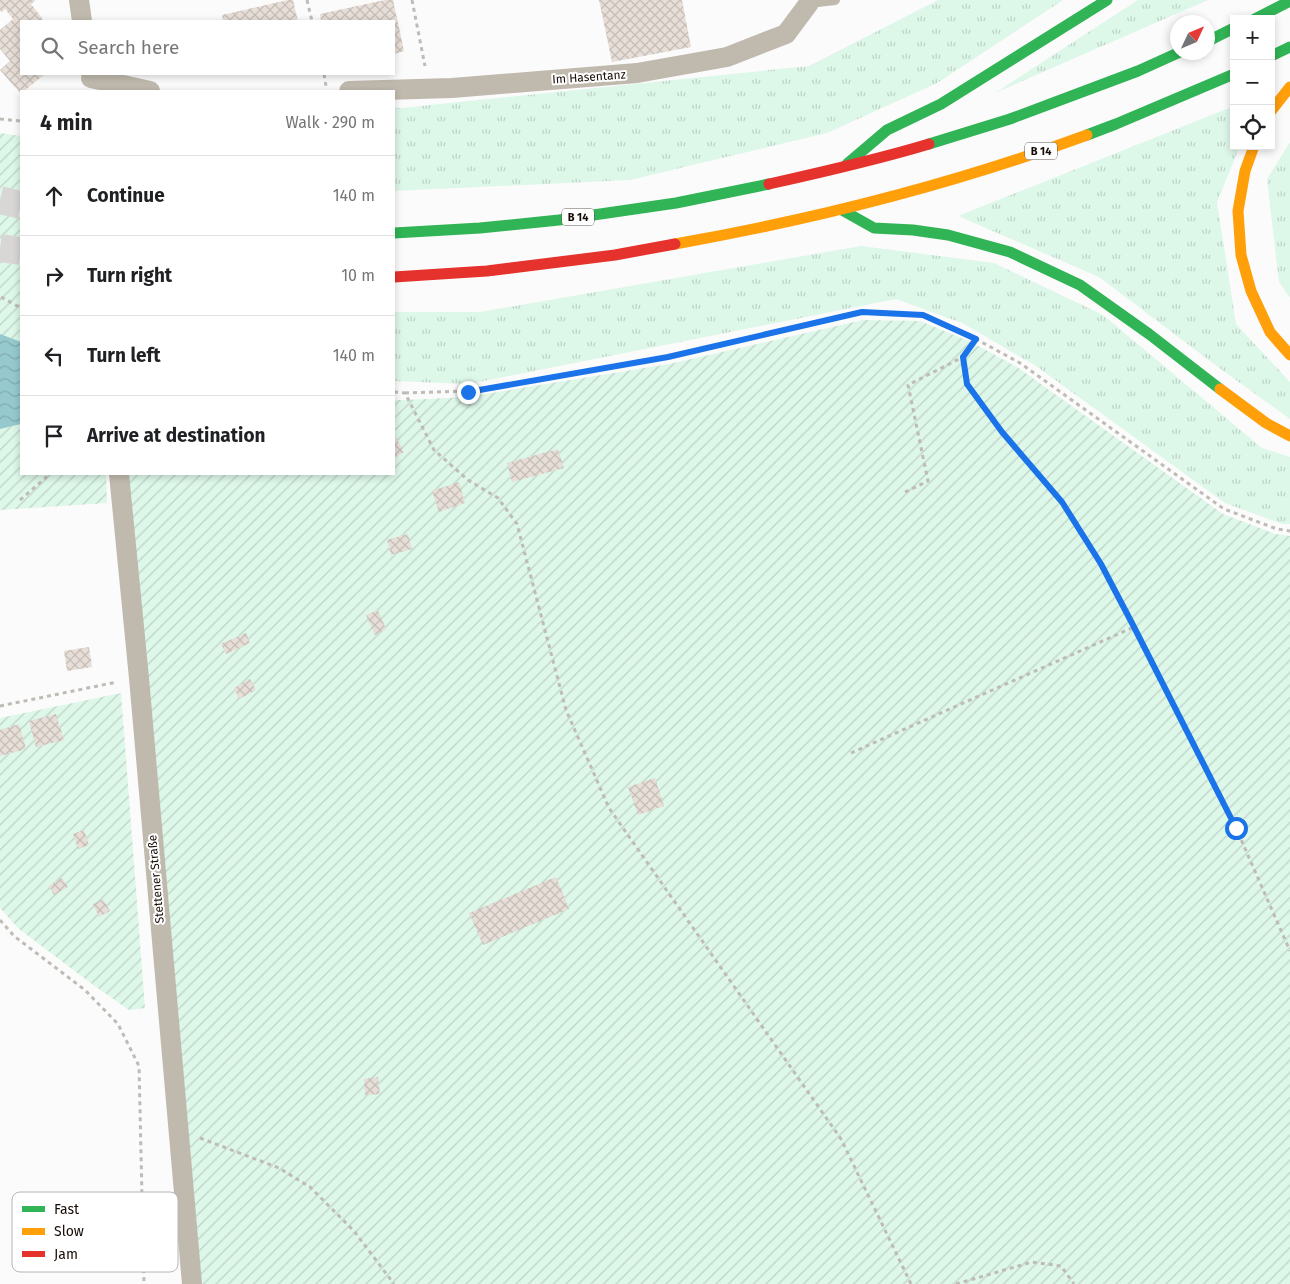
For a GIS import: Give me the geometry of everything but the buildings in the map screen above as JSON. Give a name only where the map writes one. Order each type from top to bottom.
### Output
[{"type":"highway","points":[[843,168],[887,130],[941,104],[1107,0]]},
{"type":"highway","points":[[1262,15],[1290,1]]},
{"type":"highway","points":[[1215,38],[1230,30]]},
{"type":"highway","points":[[1275,54],[1290,47]]},
{"type":"highway","name":"B 14","points":[[395,233],[480,228],[559,220],[676,203],[843,168],[887,157],[1010,119],[1138,71],[1170,57]]},
{"type":"highway","name":"B 14","points":[[395,277],[487,271],[615,255],[738,233],[842,210],[991,168],[1116,124],[1230,76]]},
{"type":"highway","points":[[1275,106],[1290,87]]},
{"type":"highway","points":[[1253,150],[1245,171],[1238,211],[1241,255],[1250,291],[1270,332],[1290,355]]},
{"type":"highway","points":[[842,210],[874,228],[913,230],[948,235],[1010,252],[1080,285],[1149,334],[1266,423],[1290,436]]},
{"type":"street","points":[[79,0],[82,20]]},
{"type":"street","name":"Im Hasentanz","points":[[389,90],[452,88],[637,73],[727,57],[786,34],[809,1]]},
{"type":"street","points":[[91,81],[144,90]]},
{"type":"street","name":"Stettener Straße","points":[[119,475],[192,1284]]},
{"type":"lane","name":"Im Hasentanz","points":[[809,1],[835,0]]},
{"type":"path","points":[[312,20],[307,1],[313,0]]},
{"type":"path","points":[[412,0],[429,89]]},
{"type":"path","points":[[324,75],[328,90]]},
{"type":"path","points":[[0,119],[20,121]]},
{"type":"path","points":[[1,297],[20,307]]},
{"type":"path","points":[[395,392],[468,392],[668,357],[862,312],[923,315],[976,339],[1020,363],[1224,510],[1290,532]]},
{"type":"path","points":[[905,492],[928,481],[908,384],[963,357],[976,339]]},
{"type":"path","points":[[963,357],[967,384],[1002,432],[1062,502],[1101,564],[1236,828],[1290,951]]},
{"type":"path","points":[[405,393],[434,450],[468,480],[498,498],[517,524],[566,710],[609,808],[841,1139],[911,1284]]},
{"type":"path","points":[[20,500],[49,475]]},
{"type":"path","points":[[851,753],[1134,627]]},
{"type":"path","points":[[0,706],[138,678]]},
{"type":"path","points":[[0,920],[14,936],[85,990],[118,1024],[139,1066],[142,1192]]},
{"type":"path","points":[[178,1136],[198,1137],[280,1168],[310,1187],[354,1231],[394,1284]]},
{"type":"path","points":[[956,1284],[1032,1262],[1061,1266],[1074,1284]]},
{"type":"green space","points":[[938,0],[1063,0],[937,83],[827,133],[630,180],[395,191],[395,108],[809,66]]},
{"type":"green space","points":[[1138,0],[1208,0],[1170,15],[995,93]]},
{"type":"green space","points":[[1230,108],[1230,150],[1238,150],[1217,202],[1236,324],[1290,382],[1290,419],[1099,277],[958,216]]},
{"type":"green space","points":[[0,133],[20,136],[20,475],[106,475],[107,503],[0,510]]},
{"type":"green space","points":[[1290,142],[1290,298],[1279,282],[1267,179]]},
{"type":"green space","points":[[861,246],[994,263],[1103,315],[1262,448],[1290,457],[1290,524],[1282,524],[1225,503],[1036,366],[962,323],[896,299],[469,384],[395,381],[395,312],[480,312]]},
{"type":"green space","points":[[863,320],[920,321],[971,342],[1017,367],[1223,514],[1275,534],[1290,536],[1290,1284],[198,1284],[128,475],[395,475],[395,400],[467,397],[669,364]]},
{"type":"green space","points":[[121,693],[145,1008],[129,1010],[19,929],[0,908],[0,718]]},
{"type":"water","points":[[0,334],[20,342],[20,424],[0,429]]},
{"type":"tunnel","points":[[0,200],[20,205]]},
{"type":"tunnel","points":[[0,248],[20,251]]},
{"type":"traffic: fast","points":[[847,164],[887,130],[941,104],[1107,0]]},
{"type":"traffic: fast","points":[[1263,15],[1290,1]]},
{"type":"traffic: fast","points":[[1215,38],[1230,30]]},
{"type":"traffic: fast","points":[[1275,54],[1290,47]]},
{"type":"traffic: fast","points":[[929,144],[1010,119],[1138,71],[1170,57]]},
{"type":"traffic: fast","points":[[1087,135],[1230,76]]},
{"type":"traffic: fast","points":[[395,233],[480,228],[559,220],[676,203],[769,184]]},
{"type":"traffic: fast","points":[[842,210],[874,228],[913,230],[948,235],[1010,252],[1080,285],[1149,334],[1220,389]]},
{"type":"traffic: slow","points":[[1275,106],[1290,87]]},
{"type":"traffic: slow","points":[[675,244],[780,223],[884,198],[986,169],[1087,135]]},
{"type":"traffic: slow","points":[[1253,150],[1245,171],[1238,211],[1241,255],[1251,291],[1270,332],[1290,355]]},
{"type":"traffic: slow","points":[[1220,389],[1266,423],[1290,436]]},
{"type":"traffic: jam","points":[[769,184],[869,161],[929,144]]},
{"type":"traffic: jam","points":[[395,277],[487,271],[615,255],[675,244]]},
{"type":"route","points":[[468,392],[668,357],[862,312],[923,315],[976,339],[963,357],[967,384],[1002,432],[1062,502],[1101,564],[1236,828]]}]
